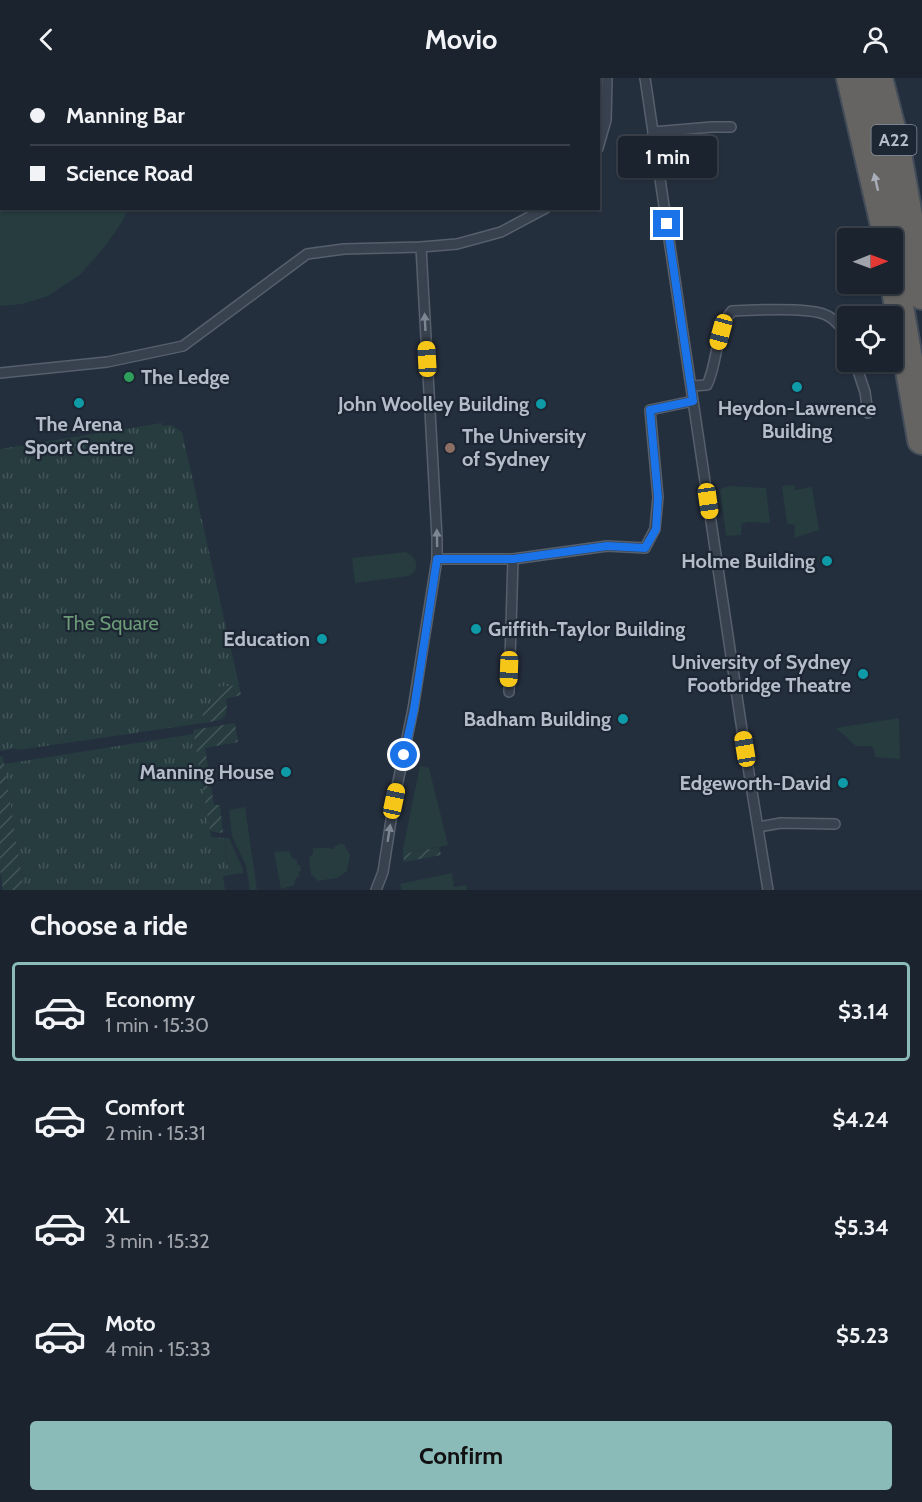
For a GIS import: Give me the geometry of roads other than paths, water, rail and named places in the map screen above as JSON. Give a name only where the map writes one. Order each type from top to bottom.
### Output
[{"type":"highway","name":"A22","points":[[851,78],[886,228]]},
{"type":"highway","name":"A22","points":[[878,78],[896,148],[922,295]]},
{"type":"highway","points":[[897,294],[922,440]]},
{"type":"lane","points":[[600,140],[606,120],[607,78]]},
{"type":"lane","points":[[645,78],[768,890]]},
{"type":"lane","points":[[652,132],[731,127]]},
{"type":"lane","points":[[0,373],[107,362],[183,345],[307,254],[344,249],[457,244],[501,232],[542,210]]},
{"type":"lane","points":[[376,890],[383,872],[394,801],[414,709],[437,559],[421,247]]},
{"type":"lane","points":[[691,386],[706,385],[712,374],[725,318],[732,311],[812,311],[827,315],[837,324]]},
{"type":"lane","points":[[858,372],[865,392],[868,413]]},
{"type":"lane","points":[[437,559],[513,559],[607,546],[645,548],[656,529],[658,497],[650,410],[693,401]]},
{"type":"lane","points":[[509,692],[513,559]]},
{"type":"lane","points":[[758,827],[781,823],[835,824]]},
{"type":"place","name":"The Ledge","points":[[129,377]]},
{"type":"place","name":"Heydon-Lawrence Building","points":[[797,387]]},
{"type":"place","name":"The Arena Sport Centre","points":[[79,403]]},
{"type":"place","name":"John Woolley Building","points":[[541,404]]},
{"type":"place","name":"The University of Sydney","points":[[450,448]]},
{"type":"place","name":"Holme Building","points":[[827,561]]},
{"type":"place","name":"Griffith-Taylor Building","points":[[476,629]]},
{"type":"place","name":"Education","points":[[322,639]]},
{"type":"place","name":"University of Sydney Footbridge Theatre","points":[[863,674]]},
{"type":"place","name":"Badham Building","points":[[623,719]]},
{"type":"place","name":"Manning House","points":[[286,772]]},
{"type":"place","name":"Edgeworth-David","points":[[843,783]]},
{"type":"park label","name":"The Square","points":[[111,623]]}]
